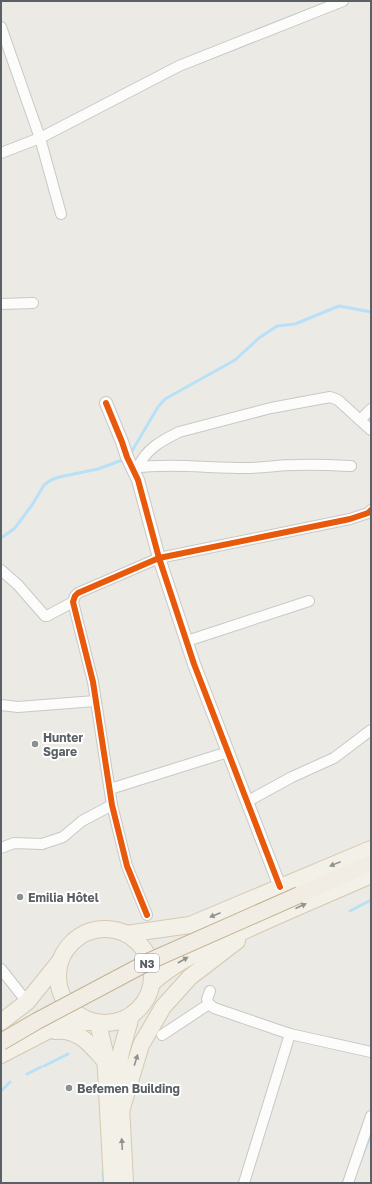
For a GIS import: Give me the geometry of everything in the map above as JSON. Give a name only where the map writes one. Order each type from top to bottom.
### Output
[{"type":"highway","name":"N3","points":[[1,1042],[37,1021],[152,960],[371,863]]},
{"type":"main road","points":[[126,934],[190,924],[371,849]]},
{"type":"main road","points":[[152,983],[166,970],[184,959],[371,875]]},
{"type":"main road","points":[[121,1111],[141,1045],[163,1008],[190,977],[262,923]]},
{"type":"main road","points":[[1,1022],[26,1002],[51,974],[71,943],[88,932],[97,929],[117,930],[126,934],[141,946],[147,954],[152,973],[152,983],[145,1002],[131,1016],[115,1022],[68,1023],[43,1033],[1,1055]]},
{"type":"main road","points":[[61,960],[58,979],[63,998],[68,1007],[76,1014],[84,1019],[96,1023]]},
{"type":"main road","points":[[125,1183],[119,1066],[121,1052],[131,1016]]},
{"type":"main road","points":[[96,1023],[106,1061],[112,1183]]},
{"type":"main road","points":[[43,1033],[60,1031],[79,1035],[86,1040],[106,1061]]},
{"type":"street","points":[[1,153],[40,138],[179,66],[343,1]]},
{"type":"street","points":[[1,27],[40,138],[61,214]]},
{"type":"street","points":[[1,304],[32,303]]},
{"type":"street","points":[[135,468],[147,452],[179,432],[271,408],[313,400],[334,398],[338,400],[371,430]]},
{"type":"street","points":[[106,403],[127,457],[135,468],[159,558],[187,641],[212,712],[248,801],[280,887]]},
{"type":"street","points":[[360,420],[371,409]]},
{"type":"street","points":[[135,468],[154,466],[257,468],[324,464],[351,466]]},
{"type":"street","points":[[147,915],[127,866],[112,805],[89,664],[73,602],[75,596],[78,593],[159,558],[350,519],[363,515],[371,510]]},
{"type":"street","points":[[1,570],[18,585],[45,616],[73,602]]},
{"type":"street","points":[[187,641],[309,601]]},
{"type":"street","points":[[1,705],[18,707],[95,701]]},
{"type":"street","points":[[248,801],[292,777],[334,758],[371,730]]},
{"type":"street","points":[[110,789],[228,752]]},
{"type":"street","points":[[1,848],[14,843],[42,844],[63,837],[82,821],[112,805]]},
{"type":"street","points":[[1,969],[26,1002]]},
{"type":"street","points":[[210,991],[207,999],[209,1004],[214,1008],[290,1034],[371,1052]]},
{"type":"street","points":[[162,1035],[209,1004]]},
{"type":"street","points":[[244,1183],[290,1034]]},
{"type":"street","points":[[348,1183],[371,1116]]},
{"type":"waterway","points":[[129,456],[158,407],[165,399],[235,360],[259,338],[277,326],[295,324],[339,306],[371,312]]},
{"type":"waterway","points":[[1,538],[15,528],[32,505],[44,485],[51,480],[98,469],[125,459]]},
{"type":"waterway","points":[[350,911],[371,900]]},
{"type":"waterway","points":[[44,1066],[68,1054]]},
{"type":"waterway","points":[[27,1074],[41,1067]]},
{"type":"waterway","points":[[1,1091],[10,1082]]},
{"type":"waterway","points":[[360,1161],[371,1135]]},
{"type":"waterway","points":[[103,1172],[104,1183]]},
{"type":"cycle path","points":[[106,403],[127,457],[138,480],[159,558],[194,664],[280,887]]},
{"type":"cycle path","points":[[147,915],[127,866],[112,805],[93,682],[73,602],[75,596],[78,593],[159,558],[350,519],[368,513],[371,510]]},
{"type":"place","name":"Hunter Sgare","points":[[35,744]]},
{"type":"place","name":"Emilia Hôtel","points":[[20,897]]},
{"type":"place","name":"Befemen Building","points":[[69,1088]]}]
